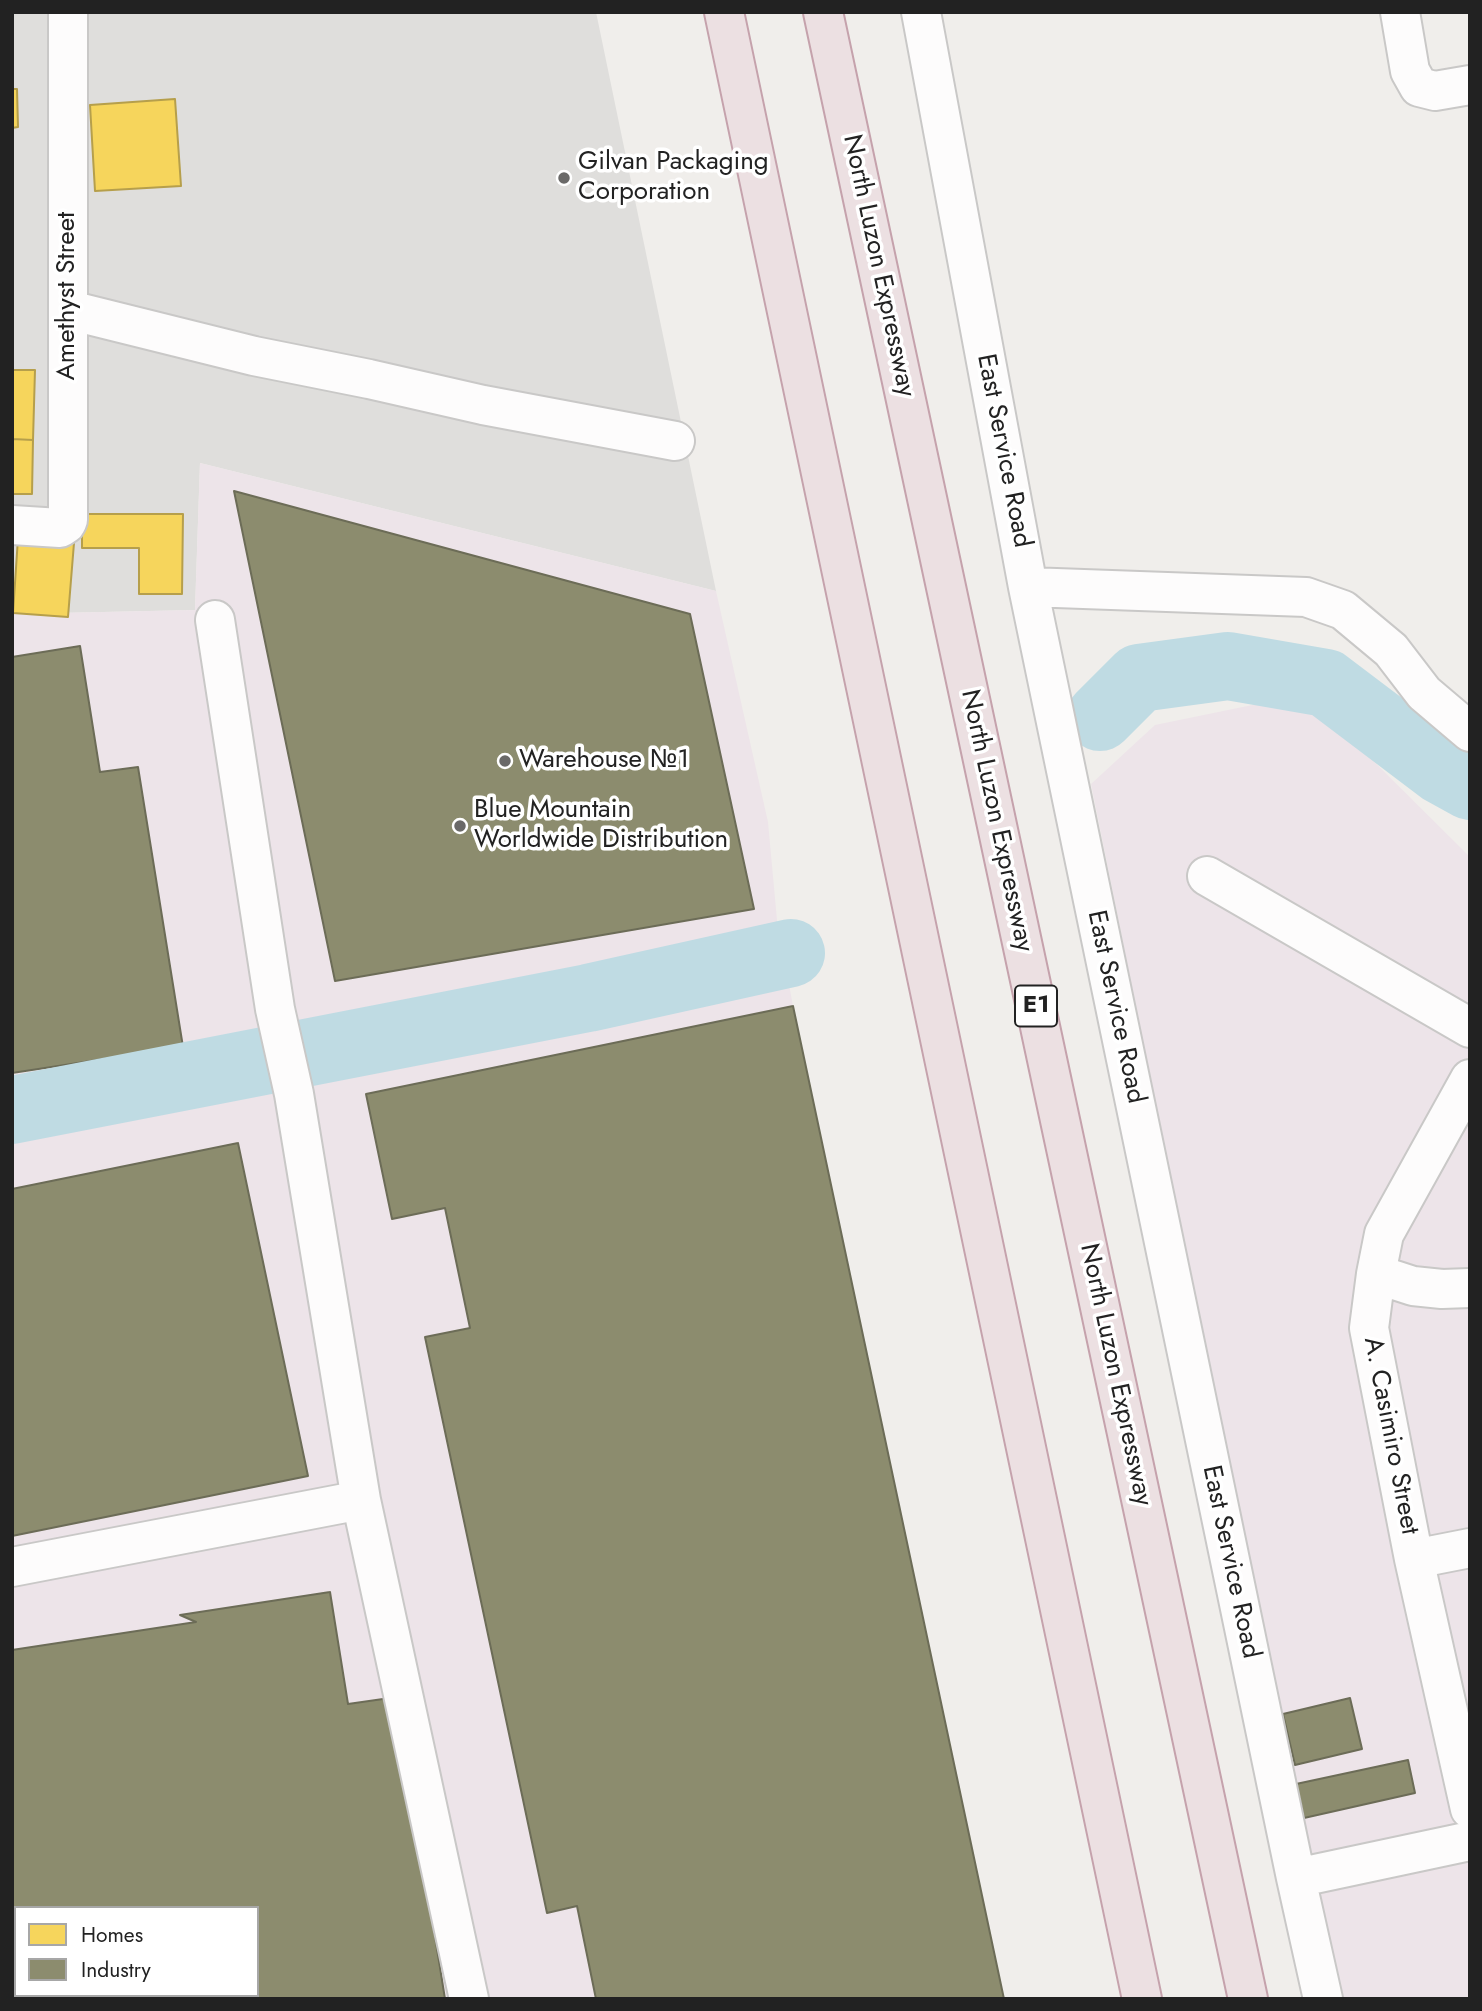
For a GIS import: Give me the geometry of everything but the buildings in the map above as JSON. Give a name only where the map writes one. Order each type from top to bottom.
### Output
[{"type":"highway","points":[[724,12],[1142,1999]]},
{"type":"highway","name":"North Luzon Expressway","points":[[823,12],[1248,1999]]},
{"type":"street","name":"Amethyst Street","points":[[12,525],[60,527],[68,520],[68,12]]},
{"type":"street","name":"East Service Road","points":[[921,12],[1028,587],[1323,1999]]},
{"type":"street","points":[[1400,12],[1410,71],[1419,87],[1435,92],[1470,85]]},
{"type":"street","points":[[69,310],[254,356],[484,405],[675,441]]},
{"type":"street","points":[[1028,587],[1306,597],[1343,610],[1391,650],[1424,693],[1470,732]]},
{"type":"street","points":[[215,620],[275,1009],[294,1094],[361,1500],[469,1999]]},
{"type":"street","points":[[1206,876],[1470,1028]]},
{"type":"street","name":"A. Casimiro Street","points":[[1470,1079],[1384,1234],[1369,1328],[1414,1559],[1470,1809]]},
{"type":"street","points":[[1376,1274],[1413,1286],[1470,1288]]},
{"type":"street","points":[[12,1567],[361,1500]]},
{"type":"street","points":[[1414,1559],[1470,1548]]},
{"type":"street","points":[[1296,1878],[1470,1841]]},
{"type":"shaded area","points":[[12,12],[596,12],[716,591],[200,463],[195,610],[12,614]]},
{"type":"shaded area","points":[[200,463],[716,591],[768,822],[777,920],[793,1006],[1004,1999],[12,1999],[12,614],[195,610]]},
{"type":"shaded area","points":[[1306,694],[1470,857],[1470,1999],[1336,1999],[1091,784],[1155,725]]},
{"type":"waterway","points":[[1100,717],[1139,678],[1228,666],[1326,683],[1441,770],[1470,786]]},
{"type":"waterway","points":[[12,1110],[588,998],[791,953]]},
{"type":"place","name":"Gilvan Packaging Corporation","points":[[564,178]]},
{"type":"place","name":"Warehouse №1","points":[[505,761]]},
{"type":"place","name":"Blue Mountain Worldwide Distribution","points":[[460,826]]}]
